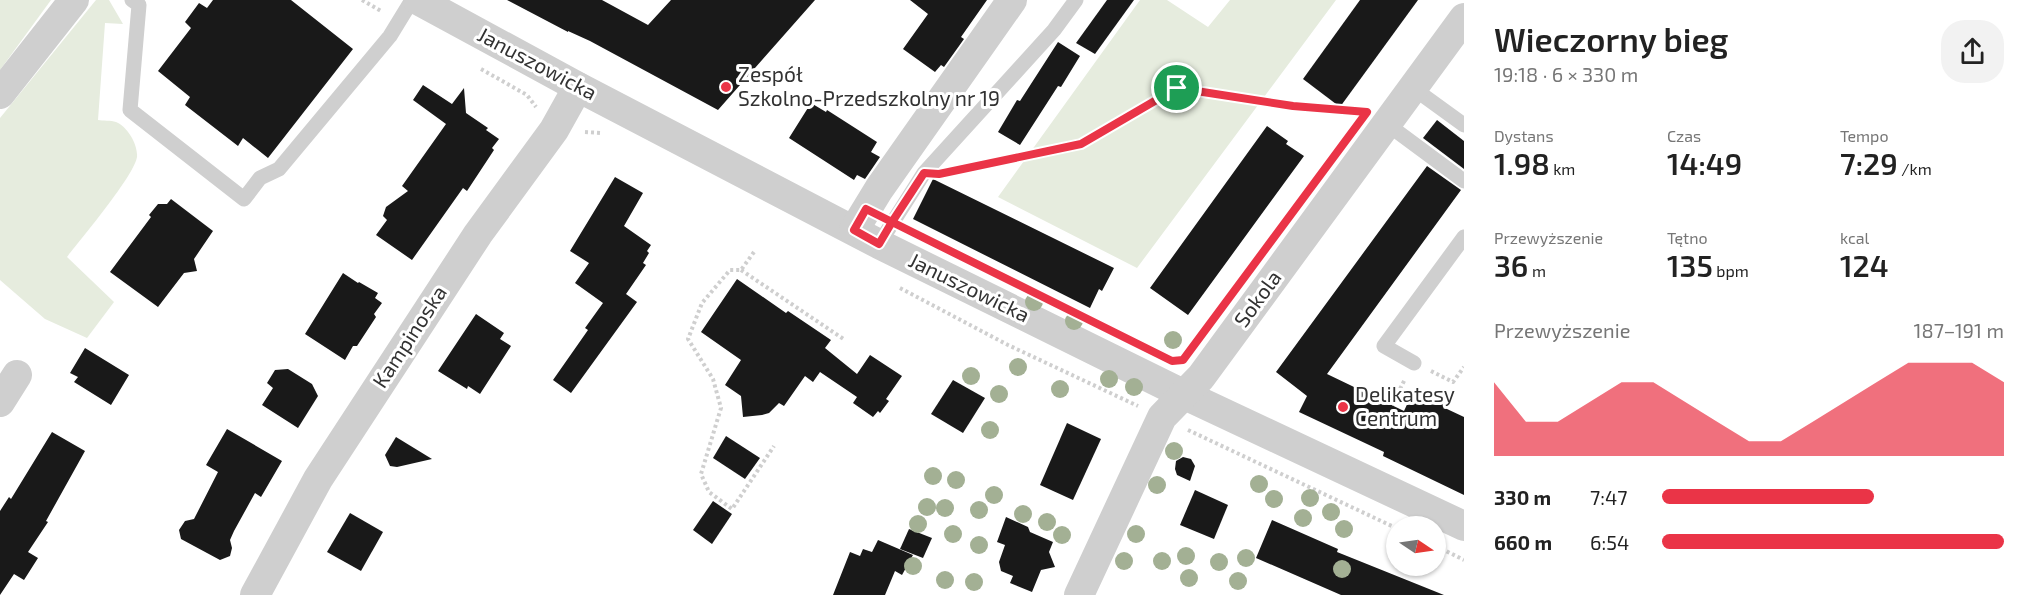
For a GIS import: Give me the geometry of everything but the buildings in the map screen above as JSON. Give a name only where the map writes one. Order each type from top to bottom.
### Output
[{"type":"street","points":[[0,94],[74,0]]},
{"type":"street","name":"Januszowicka","points":[[418,0],[578,87],[867,237],[1185,395],[1464,526]]},
{"type":"street","points":[[867,237],[886,179],[1012,0]]},
{"type":"street","name":"Sokola","points":[[1079,595],[1160,422],[1201,377],[1374,122],[1413,88],[1464,18]]},
{"type":"street","name":"Kampinoska","points":[[255,595],[318,479],[478,234],[554,130],[578,87]]},
{"type":"street","points":[[0,402],[17,375]]},
{"type":"lane","points":[[132,0],[139,5],[130,110],[244,199],[260,178],[279,169],[390,36],[412,0]]},
{"type":"lane","points":[[867,237],[1053,30],[1076,0]]},
{"type":"lane","points":[[1413,88],[1464,125]]},
{"type":"lane","points":[[1374,122],[1464,181]]},
{"type":"lane","points":[[1414,363],[1384,346],[1464,237]]},
{"type":"path","points":[[924,173],[939,174],[1081,144],[1177,88],[1293,106],[1367,112],[1374,122]]},
{"type":"path","points":[[741,270],[754,252]]},
{"type":"path","points":[[774,446],[732,509],[709,492],[701,474],[722,408],[713,379],[688,339],[702,303],[730,270],[741,270],[845,340]]},
{"type":"path","points":[[1446,551],[1464,560]]},
{"type":"shaded area","points":[[0,0],[51,0],[0,70]]},
{"type":"shaded area","points":[[96,0],[109,0],[123,24],[105,23],[98,120],[114,121],[120,124],[134,142],[137,157],[127,178],[67,257],[114,302],[87,338],[45,319],[0,280],[0,118]]},
{"type":"shaded area","points":[[1140,0],[1167,0],[1208,27],[1230,0],[1336,0],[1137,268],[998,197]]},
{"type":"place","name":"Zespół Szkolno-Przedszkolny nr 19","points":[[726,87]]},
{"type":"place","name":"Delikatesy Centrum","points":[[1343,407]]},
{"type":"route","points":[[1177,88],[1081,144],[939,174],[924,173],[892,222],[866,209],[854,230],[879,244],[892,222],[1172,361],[1183,360],[1367,112],[1293,106],[1177,88]]}]
